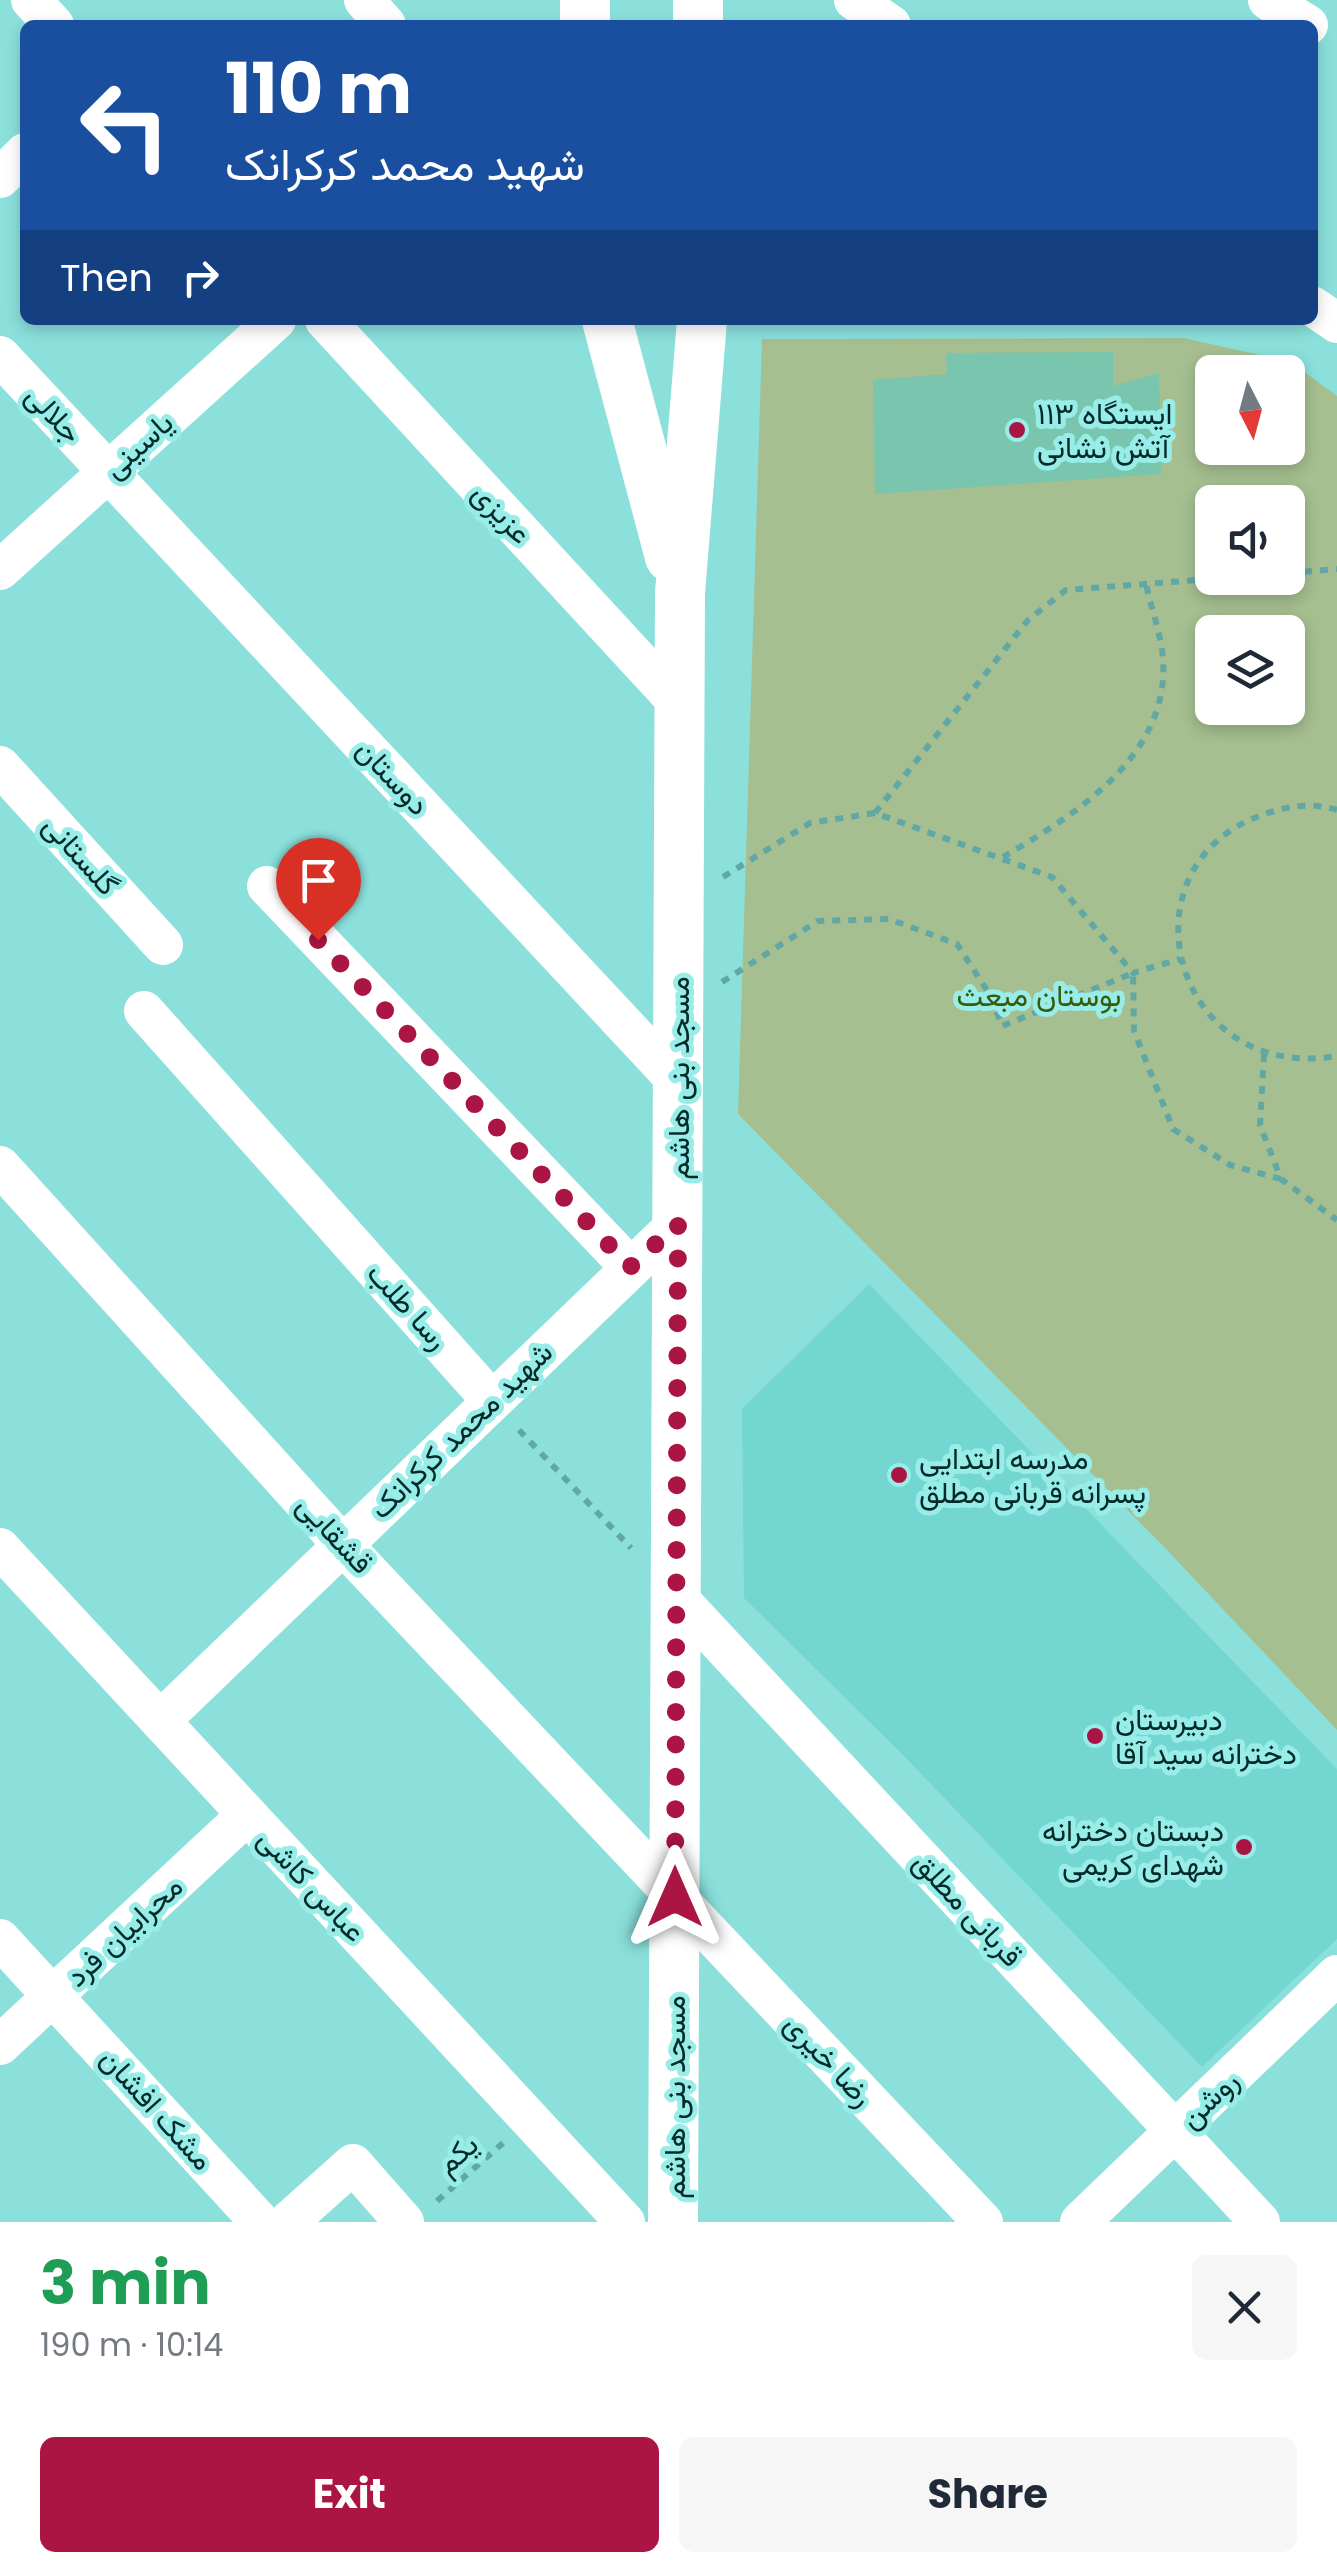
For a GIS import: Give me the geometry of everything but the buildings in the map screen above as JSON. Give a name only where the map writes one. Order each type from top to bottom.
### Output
[{"type":"main road","name":"مسجد بنی هاشم","points":[[608,325],[680,593]]},
{"type":"main road","name":"مسجد بنی هاشم","points":[[673,2222],[680,593],[702,325]]},
{"type":"street","points":[[364,0],[382,20]]},
{"type":"street","points":[[854,0],[884,20]]},
{"type":"street","points":[[1268,0],[1300,20]]},
{"type":"street","points":[[0,178],[20,159]]},
{"type":"street","name":"یاسینی","points":[[0,570],[270,325]]},
{"type":"street","name":"عزیزی","points":[[330,325],[680,705]]},
{"type":"street","name":"جلالی","points":[[0,356],[108,472]]},
{"type":"street","name":"دوستان","points":[[108,472],[678,1082]]},
{"type":"street","name":"گلستانی","points":[[0,766],[163,945]]},
{"type":"street","points":[[266,886],[630,1267]]},
{"type":"street","name":"رسا طلب","points":[[144,1011],[492,1401]]},
{"type":"street","name":"قشقایی","points":[[0,1166],[342,1544],[675,1897]]},
{"type":"street","name":"شهید محمد کرکرانک","points":[[160,1721],[678,1224]]},
{"type":"street","name":"عباس کاشی","points":[[0,1548],[625,2222]]},
{"type":"street","name":"قربانی مطلق","points":[[676,1596],[1260,2222]]},
{"type":"street","name":"محرابیان فرد","points":[[0,2045],[247,1815]]},
{"type":"street","name":"رضا خیری","points":[[675,1897],[983,2222]]},
{"type":"street","name":"مشک افشان","points":[[0,1939],[260,2222]]},
{"type":"street","name":"روشن","points":[[1080,2222],[1337,1975]]},
{"type":"street","points":[[288,2222],[353,2164],[417,2216]]},
{"type":"path","points":[[1305,571],[1337,569]]},
{"type":"path","points":[[875,813],[1028,620],[1066,590],[1195,580]]},
{"type":"path","points":[[1002,858],[1069,818],[1121,771],[1154,720],[1163,660],[1146,584]]},
{"type":"path","points":[[1337,810],[1284,807],[1245,821],[1213,845],[1190,879],[1178,918],[1180,959],[1196,1000],[1225,1033],[1264,1054],[1307,1061],[1337,1056]]},
{"type":"path","points":[[679,904],[810,823],[875,813],[1052,877],[1134,974],[1134,1031],[1173,1129],[1230,1165],[1280,1179],[1337,1220]]},
{"type":"path","points":[[678,1010],[818,921],[889,919],[957,944],[990,995],[1002,1026],[1180,959]]},
{"type":"path","points":[[1264,1054],[1260,1126],[1280,1179]]},
{"type":"path","points":[[492,1401],[676,1596]]},
{"type":"path","name":"یکم","points":[[417,2216],[530,2120]]},
{"type":"shaded area","points":[[869,1284],[1337,1769],[1337,1939],[1202,2067],[903,1755],[744,1598],[742,1409]]},
{"type":"green space","name":"بوستان مبعث","points":[[1184,338],[1260,355],[1195,355],[1195,465],[1305,465],[1305,372],[1337,396],[1337,1730],[1167,1550],[738,1114],[762,339]]},
{"type":"place","name":"ایستگاه ۱۱۳ آتش نشانی","points":[[1017,430]]},
{"type":"place","name":"مدرسه ابتدایی پسرانه قربانی مطلق","points":[[899,1475]]},
{"type":"place","name":"دبیرستان دخترانه سید آقا","points":[[1095,1736]]},
{"type":"place","name":"دبستان دخترانه شهدای کریمی","points":[[1244,1847]]},
{"type":"route","points":[[318,940],[630,1267],[678,1224],[675,1897]]}]
